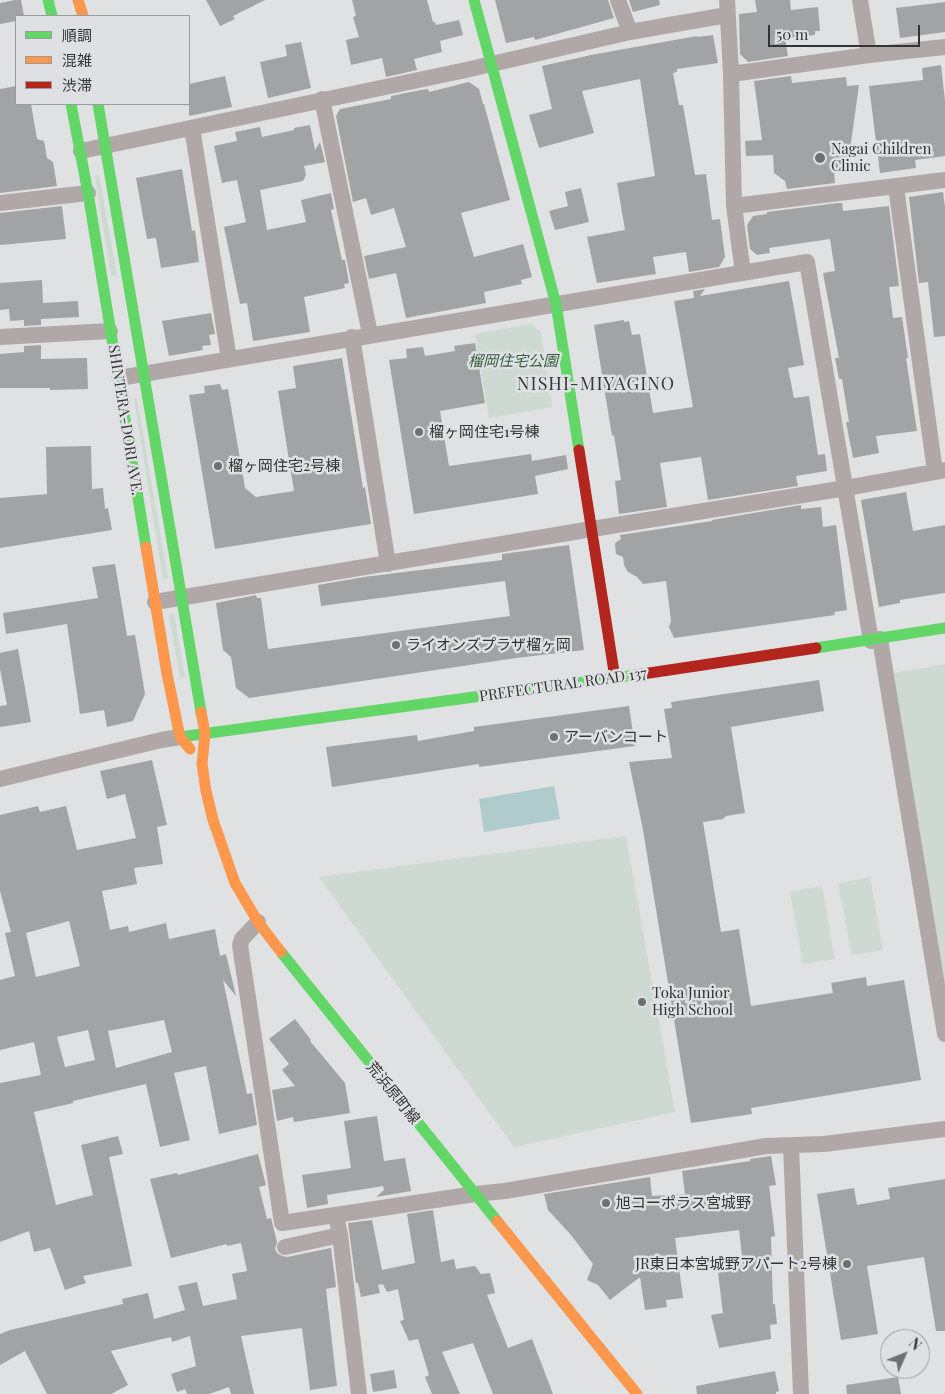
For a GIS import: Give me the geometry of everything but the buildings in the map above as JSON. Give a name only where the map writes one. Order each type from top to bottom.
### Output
[{"type":"street","points":[[48,0],[52,15]]},
{"type":"street","points":[[78,0],[83,15]]},
{"type":"street","points":[[474,0],[556,304],[615,678]]},
{"type":"street","points":[[618,0],[630,32]]},
{"type":"street","points":[[860,0],[869,55]]},
{"type":"street","points":[[80,151],[492,64],[727,7],[731,74],[734,206],[743,273]]},
{"type":"street","points":[[731,74],[869,55],[945,47]]},
{"type":"street","points":[[322,100],[370,334]]},
{"type":"street","name":"SHINTERA-DORI AVE.","points":[[71,105],[88,193],[167,674],[180,737]]},
{"type":"street","name":"SHINTERA-DORI AVE.","points":[[98,105],[205,734]]},
{"type":"street","points":[[192,128],[229,359]]},
{"type":"street","points":[[734,206],[945,180]]},
{"type":"street","points":[[155,602],[940,471],[896,187]]},
{"type":"street","points":[[0,203],[88,193]]},
{"type":"street","points":[[119,378],[370,334],[807,262],[945,1034]]},
{"type":"street","points":[[0,336],[110,331]]},
{"type":"street","points":[[352,338],[388,564]]},
{"type":"street","name":"PREFECTURAL ROAD 137","points":[[180,737],[615,678],[876,640],[945,628]]},
{"type":"street","name":"荒浜原町線","points":[[205,734],[202,764],[213,820],[235,883],[258,922],[637,1394]]},
{"type":"street","points":[[0,779],[180,737],[202,764]]},
{"type":"street","points":[[258,922],[242,939],[240,945],[282,1223],[512,1190],[766,1146],[824,1144],[945,1129]]},
{"type":"street","points":[[791,1146],[801,1394]]},
{"type":"street","points":[[336,1215],[359,1394]]},
{"type":"street","points":[[286,1247],[340,1235]]},
{"type":"green space","points":[[99,175],[117,275],[111,276],[95,176]]},
{"type":"green space","name":"榴岡住宅公園","points":[[530,324],[541,332],[552,407],[489,418],[475,334]]},
{"type":"green space","points":[[135,398],[137,399],[168,578],[165,579],[163,579]]},
{"type":"green space","points":[[174,614],[185,677],[180,678],[169,616]]},
{"type":"green space","points":[[945,664],[945,991],[894,673]]},
{"type":"green space","points":[[626,836],[675,1112],[514,1147],[319,877]]},
{"type":"green space","points":[[870,877],[883,950],[852,955],[838,883]]},
{"type":"green space","points":[[822,886],[835,959],[803,964],[790,892]]},
{"type":"water","points":[[554,786],[560,819],[484,832],[479,799]]},
{"type":"traffic: fast","points":[[48,0],[52,15]]},
{"type":"traffic: fast","points":[[474,0],[556,304],[579,450]]},
{"type":"traffic: fast","points":[[71,105],[88,193],[146,547]]},
{"type":"traffic: fast","points":[[98,105],[201,712]]},
{"type":"traffic: fast","points":[[816,648],[945,628]]},
{"type":"traffic: fast","points":[[180,737],[636,675]]},
{"type":"traffic: fast","points":[[281,952],[497,1221]]},
{"type":"traffic: slow","points":[[78,0],[83,15]]},
{"type":"traffic: slow","points":[[146,547],[167,674],[180,737],[190,749]]},
{"type":"traffic: slow","points":[[201,712],[205,733],[202,764],[213,820],[235,883],[258,922],[281,952]]},
{"type":"traffic: slow","points":[[497,1221],[637,1394]]},
{"type":"traffic: jam","points":[[579,450],[615,678]]},
{"type":"traffic: jam","points":[[636,675],[816,648]]},
{"type":"place","name":"Nagai Children Clinic","points":[[820,158]]},
{"type":"place","name":"榴ヶ岡住宅1号棟","points":[[419,432]]},
{"type":"place","name":"榴ヶ岡住宅2号棟","points":[[218,466]]},
{"type":"place","name":"ライオンズプラザ榴ヶ岡","points":[[396,645]]},
{"type":"place","name":"アーバンコート","points":[[554,737]]},
{"type":"place","name":"Toka Junior High School","points":[[642,1002]]},
{"type":"place","name":"旭コーポラス宮城野","points":[[606,1203]]},
{"type":"place","name":"JR東日本宮城野アパート2号棟","points":[[847,1264]]},
{"type":"district","name":"NISHI-MIYAGINO","points":[[596,384]]}]
